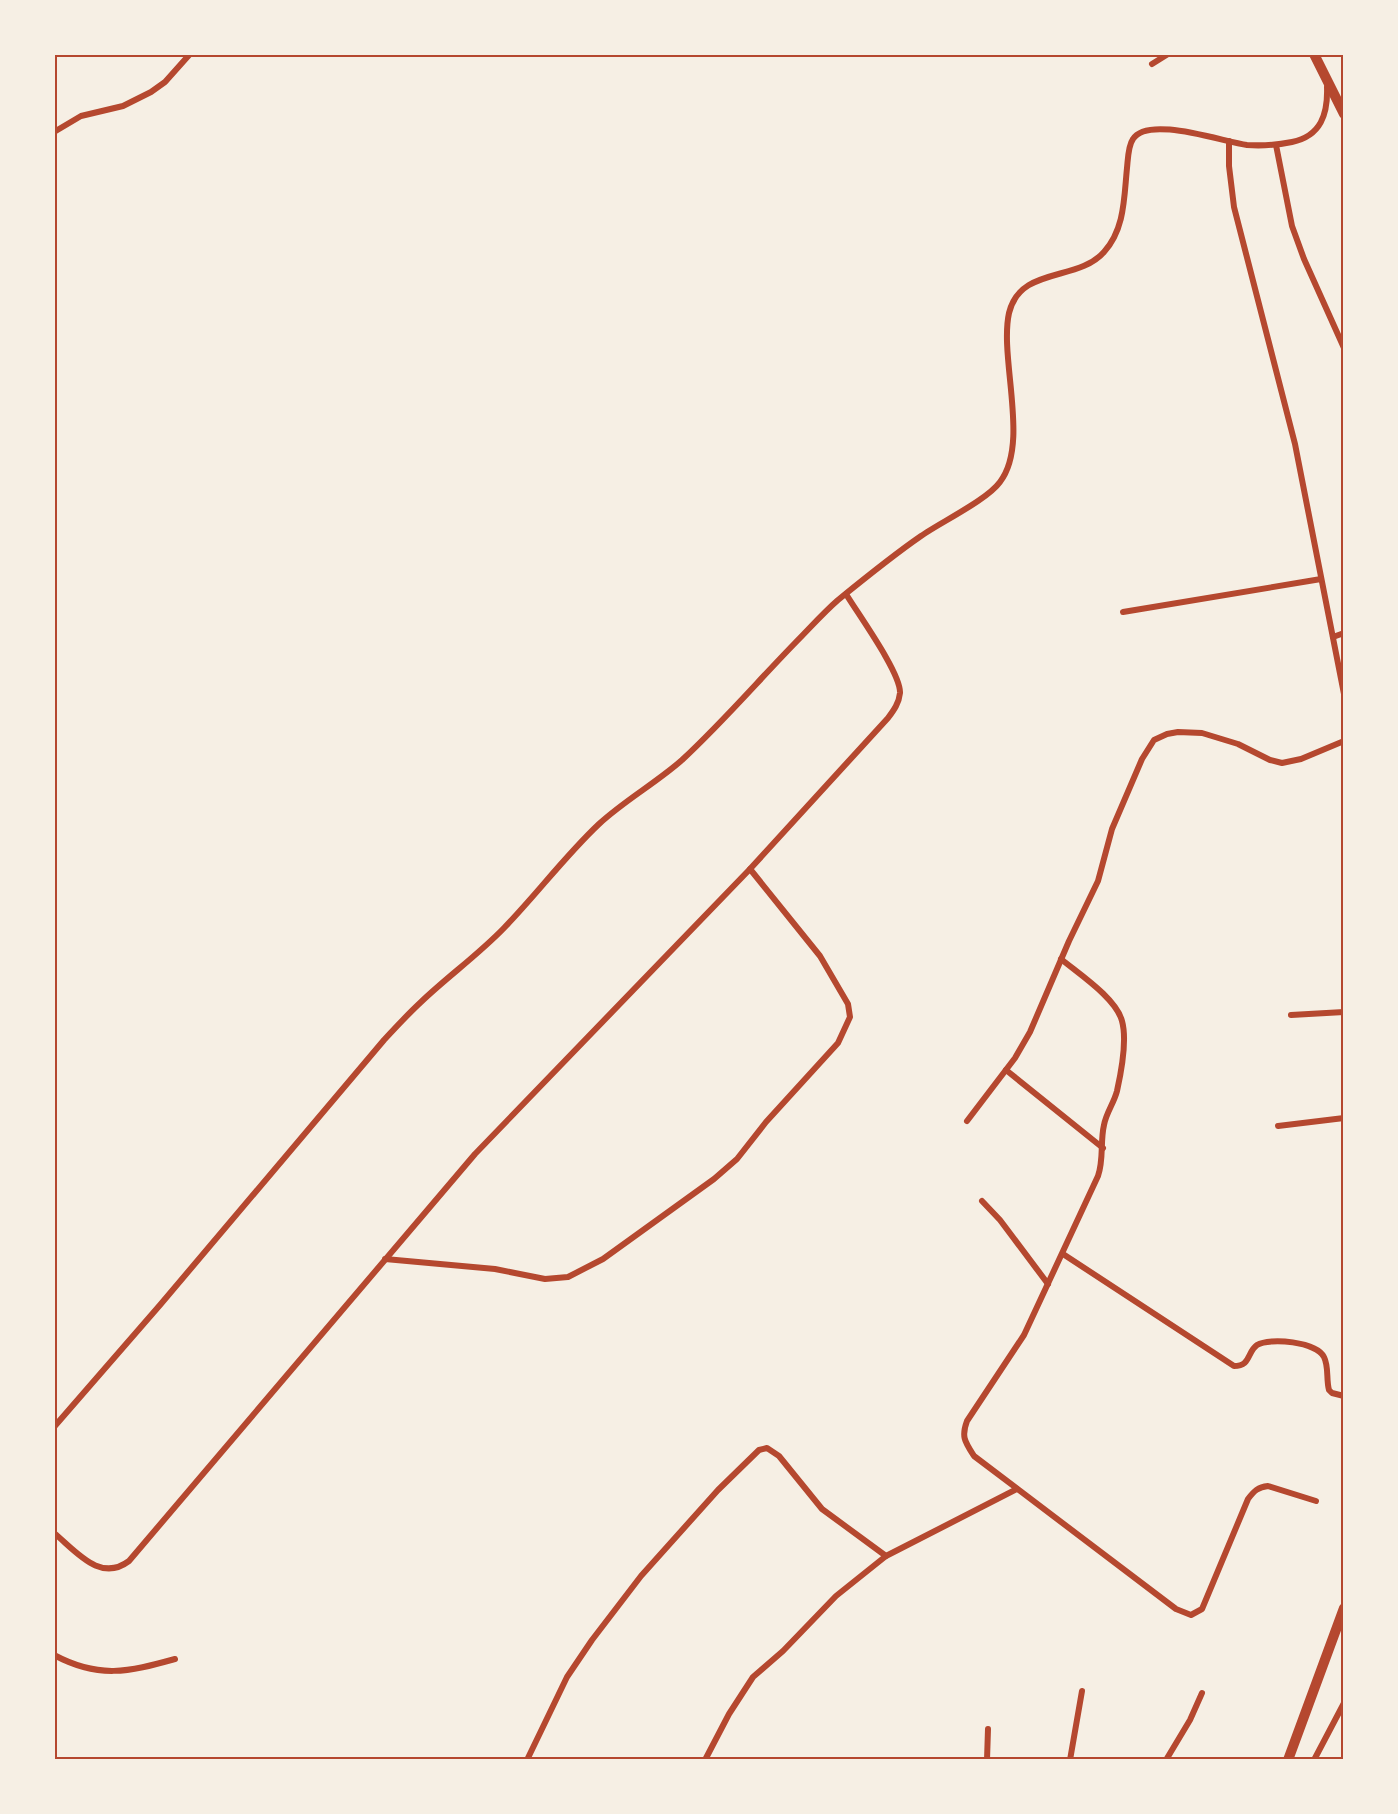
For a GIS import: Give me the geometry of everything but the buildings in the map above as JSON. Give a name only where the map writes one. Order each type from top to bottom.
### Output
[{"type":"street","points":[[54,132],[81,116],[123,106],[151,92],[171,76],[190,54]]},
{"type":"street","points":[[1152,64],[1168,54]]},
{"type":"street","points":[[1314,54],[1344,114]]},
{"type":"street","points":[[54,1427],[384,1040],[422,1001],[505,927],[599,824],[683,758],[835,603],[921,536],[992,490],[1002,480],[1008,466],[1013,440],[1008,334],[1010,312],[1023,289],[1042,278],[1086,267],[1106,251],[1122,218],[1130,143],[1135,135],[1142,131],[1162,129],[1243,144],[1276,145],[1299,141],[1316,130],[1322,123],[1328,100],[1327,80]]},
{"type":"street","points":[[1230,141],[1229,165],[1234,207],[1295,444],[1344,694]]},
{"type":"street","points":[[1276,145],[1292,226],[1304,259],[1344,348]]},
{"type":"street","points":[[1123,612],[1321,579]]},
{"type":"street","points":[[54,1533],[92,1564],[102,1569],[110,1570],[129,1561],[475,1154],[750,869],[888,718],[898,705],[900,688],[895,674],[846,594]]},
{"type":"street","points":[[1333,637],[1344,633]]},
{"type":"street","points":[[967,1121],[1006,1070],[1030,1032],[1098,881],[1112,829],[1142,759],[1154,740],[1167,734],[1191,732],[1238,744],[1270,760],[1282,763],[1300,759],[1344,741]]},
{"type":"street","points":[[385,1259],[495,1269],[545,1280],[568,1277],[603,1259],[714,1179],[737,1159],[766,1122],[838,1043],[850,1017],[848,1004],[820,956],[750,869]]},
{"type":"street","points":[[1061,959],[1112,1004],[1122,1021],[1124,1032],[1121,1072],[1116,1094],[1103,1126],[1103,1148],[1098,1176],[1024,1335],[976,1405],[963,1432],[965,1440],[974,1456],[1150,1591],[1176,1609],[1191,1615],[1202,1609],[1248,1499],[1254,1491],[1260,1486],[1268,1486],[1316,1501]]},
{"type":"street","points":[[1291,1016],[1344,1012]]},
{"type":"street","points":[[1006,1070],[1103,1148]]},
{"type":"street","points":[[1278,1126],[1344,1118]]},
{"type":"street","points":[[982,1201],[1000,1220],[1048,1284]]},
{"type":"street","points":[[1063,1254],[1166,1319],[1234,1366],[1244,1364],[1249,1360],[1258,1344],[1267,1341],[1315,1347],[1325,1359],[1329,1390],[1344,1396]]},
{"type":"street","points":[[527,1760],[567,1677],[592,1640],[641,1576],[718,1490],[759,1450],[767,1448],[779,1456],[822,1509],[886,1556]]},
{"type":"street","points":[[705,1760],[729,1714],[753,1677],[783,1652],[836,1596],[886,1556],[1017,1489]]},
{"type":"street","points":[[1288,1760],[1344,1608]]},
{"type":"street","points":[[54,1655],[95,1671],[135,1670],[175,1659]]},
{"type":"street","points":[[1070,1760],[1082,1691]]},
{"type":"street","points":[[1166,1760],[1190,1720],[1202,1693]]},
{"type":"street","points":[[1314,1760],[1344,1703]]},
{"type":"street","points":[[987,1760],[988,1729]]}]
